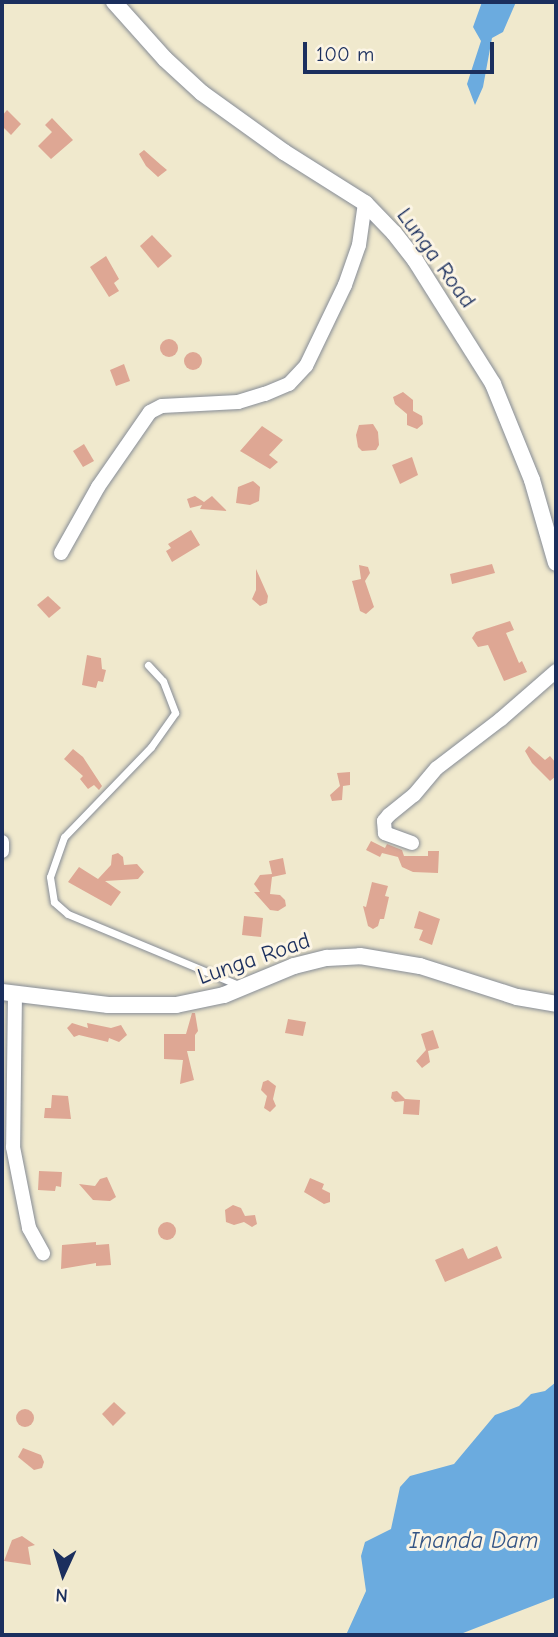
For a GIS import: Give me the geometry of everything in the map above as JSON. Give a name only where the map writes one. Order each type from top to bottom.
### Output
[{"type":"street","name":"Lunga Road","points":[[114,2],[165,58],[202,93],[284,152],[365,202],[415,260],[493,384],[532,480],[556,563]]},
{"type":"street","points":[[61,553],[98,487],[150,412],[162,406],[227,403],[256,397],[289,384],[306,366],[349,275],[359,245],[365,202]]},
{"type":"street","points":[[412,843],[385,833],[384,821],[389,815],[414,795],[437,768],[556,671]]},
{"type":"street","points":[[2,842],[2,851]]},
{"type":"street","name":"Lunga Road","points":[[9,993],[136,1007],[201,1002],[245,988],[294,966],[327,958],[360,956],[420,965],[517,997],[556,1004]]},
{"type":"street","points":[[9,993],[13,1147],[29,1228],[43,1253]]},
{"type":"lane","points":[[148,665],[163,681],[175,713],[151,747],[64,837],[50,877],[54,902],[68,914],[125,935],[245,988]]},
{"type":"water","points":[[482,2],[516,2],[503,32],[492,38],[483,87],[475,105],[467,84],[481,41],[473,27]]},
{"type":"water","name":"Inanda Dam","points":[[556,1382],[556,1597],[458,1635],[346,1635],[366,1591],[361,1556],[365,1542],[391,1529],[400,1487],[410,1476],[454,1464],[495,1415],[519,1406],[531,1394],[545,1391]]},
{"type":"building","points":[[7,110],[21,124],[11,135],[2,126],[2,116]]},
{"type":"building","points":[[52,118],[73,140],[51,159],[38,146],[52,132],[45,125]]},
{"type":"building","points":[[144,150],[167,170],[158,177],[146,166],[139,154]]},
{"type":"building","points":[[152,235],[172,256],[158,268],[140,246]]},
{"type":"building","points":[[106,256],[119,279],[114,283],[119,291],[109,297],[90,267]]},
{"type":"building","points":[[165,339],[173,339],[178,348],[176,355],[165,357],[160,352],[160,344]]},
{"type":"building","points":[[193,352],[199,355],[202,361],[199,367],[193,370],[187,367],[184,361],[187,355]]},
{"type":"building","points":[[124,364],[130,381],[116,386],[110,370]]},
{"type":"building","points":[[403,392],[413,400],[413,411],[422,416],[423,424],[417,429],[407,425],[407,414],[395,404],[393,397]]},
{"type":"building","points":[[373,424],[378,432],[379,445],[376,450],[362,451],[358,447],[356,435],[359,425]]},
{"type":"building","points":[[262,426],[283,440],[269,455],[278,462],[270,469],[240,451]]},
{"type":"building","points":[[84,444],[94,461],[83,467],[73,451]]},
{"type":"building","points":[[412,457],[418,475],[400,484],[392,465]]},
{"type":"building","points":[[253,481],[260,487],[259,501],[250,505],[236,503],[238,487]]},
{"type":"building","points":[[195,496],[204,502],[212,496],[227,511],[200,509],[202,505],[190,508],[187,499]]},
{"type":"building","points":[[191,530],[200,545],[172,562],[166,551],[171,548],[168,544]]},
{"type":"building","points":[[492,564],[495,573],[452,584],[450,574]]},
{"type":"building","points":[[359,565],[368,567],[370,573],[365,581],[374,607],[366,614],[360,611],[352,581],[361,579]]},
{"type":"building","points":[[256,569],[268,596],[267,603],[260,606],[252,599],[256,590]]},
{"type":"building","points":[[48,596],[61,608],[49,618],[37,605]]},
{"type":"building","points":[[510,621],[514,630],[506,633],[519,663],[522,661],[527,672],[504,681],[488,645],[478,647],[472,638],[476,632]]},
{"type":"building","points":[[87,655],[101,658],[102,669],[106,670],[103,682],[98,681],[96,688],[82,685]]},
{"type":"building","points":[[529,746],[545,760],[550,756],[556,763],[556,776],[550,781],[532,763],[525,751]]},
{"type":"building","points":[[73,749],[83,757],[102,786],[99,790],[94,785],[88,789],[80,779],[83,776],[64,759]]},
{"type":"building","points":[[350,772],[350,785],[343,786],[342,800],[332,801],[330,795],[340,786],[337,773]]},
{"type":"building","points":[[371,841],[385,848],[387,844],[402,850],[404,856],[428,856],[428,851],[439,851],[438,873],[413,872],[402,867],[398,857],[382,853],[380,857],[366,850]]},
{"type":"building","points":[[118,853],[123,857],[124,865],[137,864],[144,872],[138,879],[105,881],[121,892],[111,906],[68,882],[79,867],[98,879],[111,865],[112,855]]},
{"type":"building","points":[[283,858],[286,874],[272,877],[270,894],[280,895],[286,906],[278,911],[270,910],[254,892],[260,892],[254,884],[260,875],[272,874],[269,861]]},
{"type":"building","points":[[372,882],[388,886],[385,896],[389,897],[384,919],[380,919],[378,926],[373,929],[368,926],[363,906],[366,907]]},
{"type":"building","points":[[419,911],[440,919],[432,945],[419,940],[423,930],[414,928]]},
{"type":"building","points":[[244,916],[263,918],[261,937],[242,935]]},
{"type":"building","points":[[192,1013],[195,1013],[198,1031],[195,1035],[195,1051],[187,1051],[194,1080],[180,1084],[183,1060],[164,1059],[164,1034],[186,1034]]},
{"type":"building","points":[[288,1019],[306,1022],[303,1036],[285,1033]]},
{"type":"building","points":[[72,1023],[88,1028],[87,1023],[111,1028],[121,1025],[127,1035],[119,1042],[109,1038],[108,1042],[79,1035],[74,1037],[67,1028]]},
{"type":"building","points":[[433,1030],[439,1048],[428,1051],[430,1062],[422,1068],[416,1061],[426,1050],[421,1034]]},
{"type":"building","points":[[268,1080],[276,1086],[273,1099],[276,1106],[270,1112],[264,1108],[267,1096],[261,1090],[263,1082]]},
{"type":"building","points":[[397,1091],[405,1099],[420,1100],[419,1115],[403,1114],[404,1101],[395,1102],[391,1098],[392,1092]]},
{"type":"building","points":[[52,1095],[68,1096],[71,1119],[44,1118],[45,1108],[51,1108]]},
{"type":"building","points":[[39,1171],[62,1172],[61,1187],[56,1186],[55,1191],[38,1190]]},
{"type":"building","points":[[107,1177],[116,1197],[110,1201],[93,1200],[79,1184],[95,1186],[100,1179]]},
{"type":"building","points":[[310,1178],[324,1184],[322,1189],[330,1193],[330,1202],[324,1204],[304,1192]]},
{"type":"building","points":[[233,1205],[241,1208],[245,1216],[255,1215],[257,1224],[252,1227],[244,1222],[234,1225],[226,1222],[225,1210]]},
{"type":"building","points":[[167,1222],[173,1225],[176,1231],[173,1237],[167,1240],[161,1237],[158,1231],[161,1225]]},
{"type":"building","points":[[96,1242],[96,1245],[109,1244],[111,1265],[96,1266],[96,1263],[61,1269],[62,1245]]},
{"type":"building","points":[[497,1246],[502,1258],[445,1282],[435,1260],[463,1248],[468,1259]]},
{"type":"building","points":[[114,1402],[126,1413],[113,1426],[102,1414]]},
{"type":"building","points":[[25,1409],[31,1412],[34,1418],[31,1424],[25,1427],[19,1424],[16,1418],[19,1412]]},
{"type":"building","points":[[23,1448],[41,1455],[44,1462],[42,1468],[34,1470],[18,1457]]},
{"type":"building","points":[[22,1536],[35,1545],[28,1547],[31,1565],[4,1561],[12,1540]]}]
